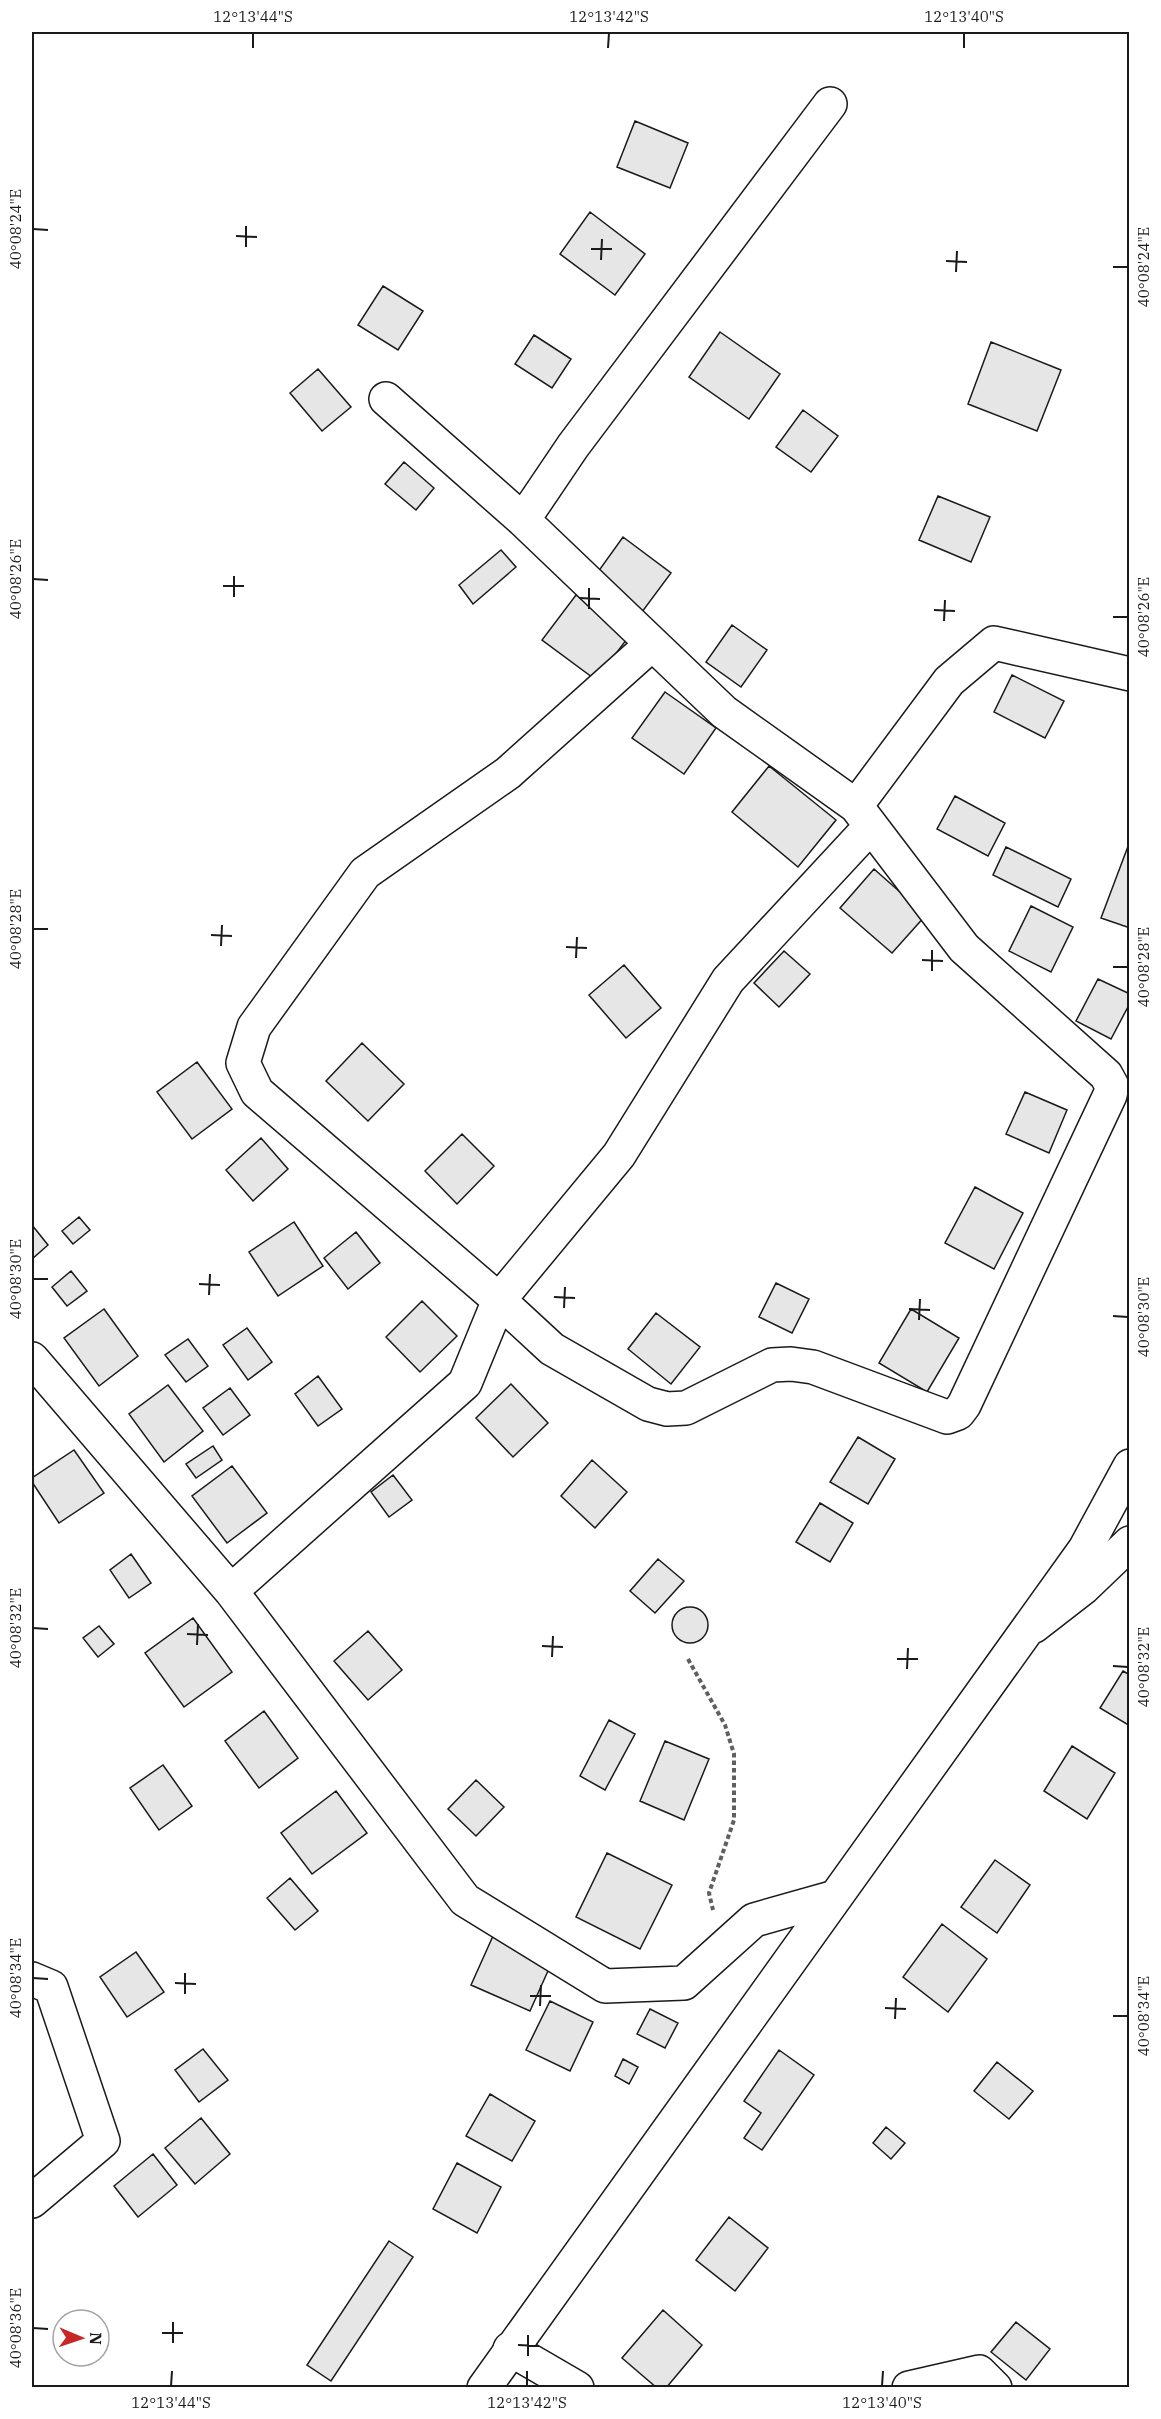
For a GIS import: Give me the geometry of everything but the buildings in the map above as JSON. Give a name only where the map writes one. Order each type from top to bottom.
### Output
[{"type":"street","points":[[523,520],[573,446],[830,104]]},
{"type":"street","points":[[386,399],[523,520],[724,712],[864,816],[964,948],[1106,1075],[1112,1086],[1110,1095],[964,1405],[958,1413],[947,1417],[813,1367],[791,1364],[772,1365],[686,1408],[667,1409],[648,1404],[552,1349],[499,1300],[257,1092],[243,1063],[254,1027],[365,873],[508,774],[652,644]]},
{"type":"street","points":[[231,1591],[465,1383],[499,1300],[619,1155],[728,980],[864,816],[949,681],[994,643],[1130,674]]},
{"type":"street","points":[[32,1359],[231,1591],[465,1900],[605,1986],[684,1983],[754,1920],[835,1897]]},
{"type":"street","points":[[484,2388],[1086,1549],[1130,1466]]},
{"type":"street","points":[[1023,1635],[1083,1588],[1130,1543]]},
{"type":"street","points":[[32,1979],[51,1987],[103,2141],[32,2201]]},
{"type":"street","points":[[510,2349],[577,2388]]},
{"type":"street","points":[[909,2388],[979,2372],[995,2388]]},
{"type":"path","points":[[688,1659],[725,1725],[734,1754],[734,1820],[709,1893],[711,1908],[734,1938]]}]
